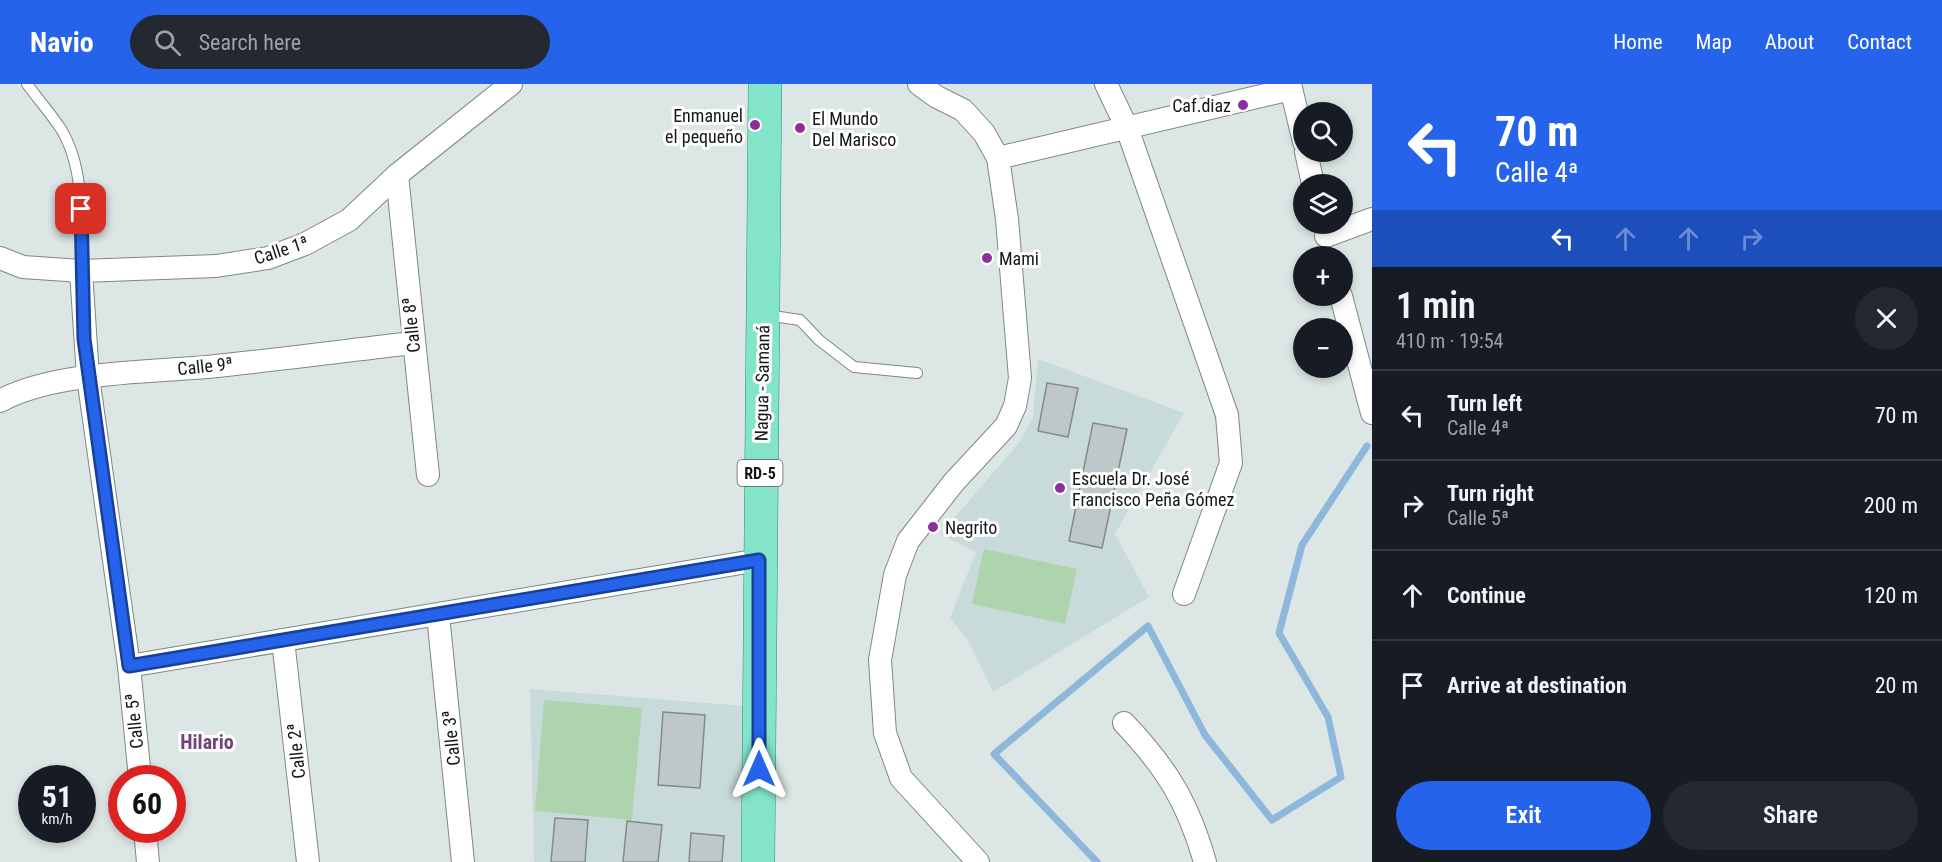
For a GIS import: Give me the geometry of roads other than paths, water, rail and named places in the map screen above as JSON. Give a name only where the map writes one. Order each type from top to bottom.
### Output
[{"type":"main road","name":"Nagua - Samaná","points":[[758,862],[765,84]]},
{"type":"street","name":"Calle 1ª","points":[[0,258],[23,267],[81,272],[216,266],[268,258],[305,244],[348,220],[397,175],[511,84]]},
{"type":"street","points":[[920,84],[937,98],[963,110],[984,133],[998,158],[1007,219],[1020,378],[1015,406],[1006,426],[992,444],[954,482],[908,541],[895,575],[880,660],[885,733],[901,778],[978,862]]},
{"type":"street","points":[[1106,84],[1127,128],[1227,415],[1231,464],[1184,594]]},
{"type":"street","points":[[998,158],[1291,87],[1295,102]]},
{"type":"street","name":"Calle 8ª","points":[[397,175],[412,342],[428,475]]},
{"type":"street","points":[[1327,239],[1372,219]]},
{"type":"street","name":"Calle 5ª","points":[[81,272],[88,376],[129,666],[139,765]]},
{"type":"street","points":[[1344,306],[1372,410]]},
{"type":"street","name":"Calle 9ª","points":[[0,401],[14,394],[88,376],[208,366],[412,342]]},
{"type":"street","points":[[129,666],[759,560]]},
{"type":"street","name":"Calle 3ª","points":[[438,615],[463,862]]},
{"type":"street","name":"Calle 2ª","points":[[283,640],[308,862]]},
{"type":"street","points":[[1124,723],[1145,744],[1168,777],[1192,819],[1205,862]]},
{"type":"street","points":[[146,843],[148,862]]},
{"type":"lane","points":[[27,84],[62,131],[74,163],[81,209],[81,272]]},
{"type":"lane","points":[[762,315],[800,320],[819,340],[854,367],[917,373]]},
{"type":"waterway","points":[[1097,862],[994,754],[1148,626],[1205,735],[1272,820],[1341,777],[1328,717],[1279,633],[1302,545],[1367,446]]},
{"type":"place","name":"Caf.diaz","points":[[1243,105]]},
{"type":"place","name":"Enmanuel el pequeño","points":[[755,125]]},
{"type":"place","name":"El Mundo Del Marisco","points":[[800,128]]},
{"type":"place","name":"Mami","points":[[987,258]]},
{"type":"place","name":"Escuela Dr. José Francisco Peña Gómez","points":[[1060,488]]},
{"type":"place","name":"Negrito","points":[[933,527]]},
{"type":"district","name":"Hilario","points":[[207,742]]}]
